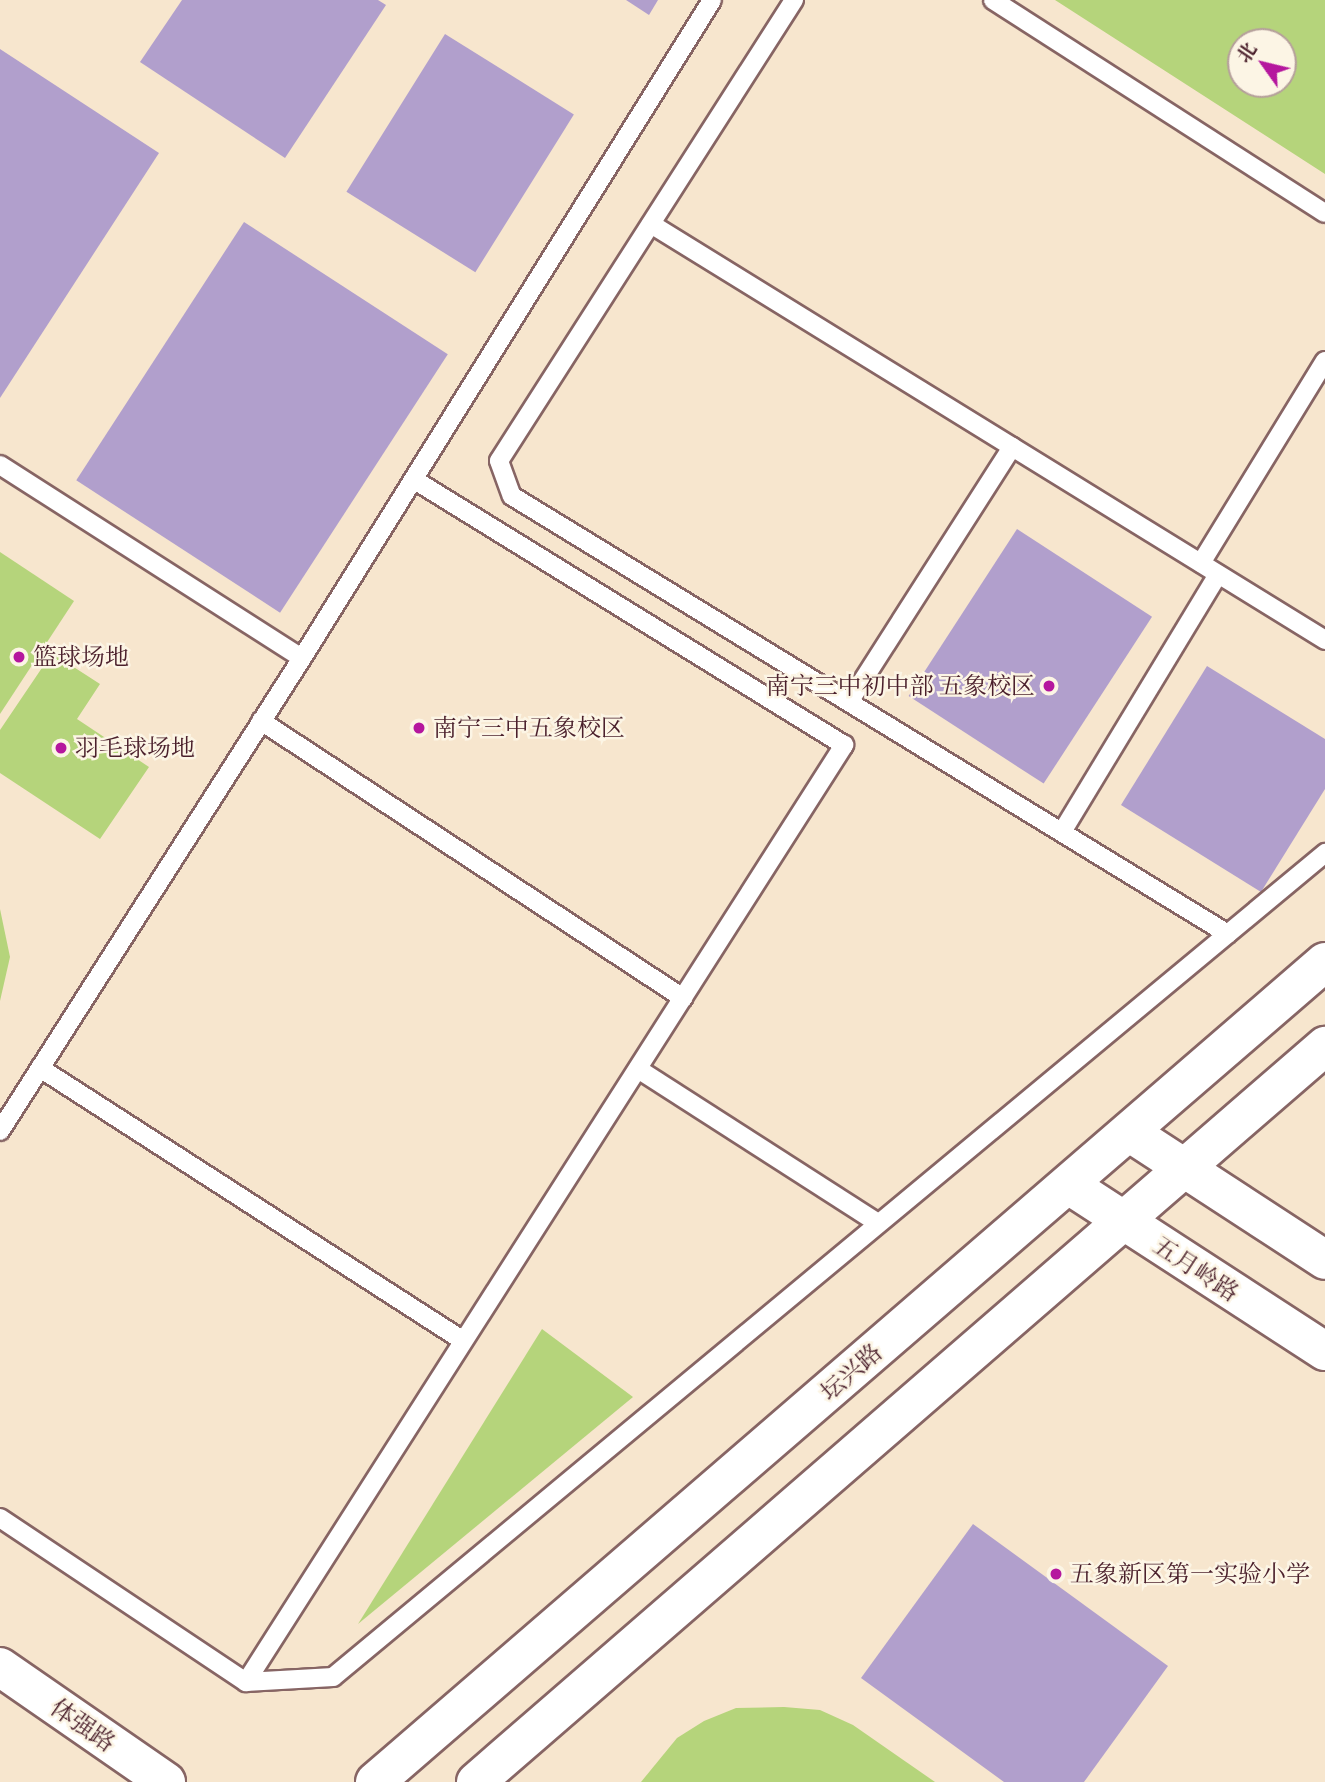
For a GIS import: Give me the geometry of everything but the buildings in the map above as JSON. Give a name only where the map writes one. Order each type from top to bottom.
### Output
[{"type":"street","name":"坛兴路","points":[[375,1782],[1325,962]]},
{"type":"street","points":[[476,1782],[1325,1046]]},
{"type":"street","points":[[1129,1132],[1325,1261]]},
{"type":"street","name":"五月岭路","points":[[1069,1185],[1122,1222],[1325,1351]]},
{"type":"street","name":"体强路","points":[[0,1667],[166,1782]]},
{"type":"lane","points":[[0,1131],[302,658],[712,0]]},
{"type":"lane","points":[[794,0],[499,461],[512,496],[1228,934]]},
{"type":"lane","points":[[993,0],[1325,213]]},
{"type":"lane","points":[[651,224],[1325,639]]},
{"type":"lane","points":[[1201,563],[1325,361]]},
{"type":"lane","points":[[849,702],[1012,447]]},
{"type":"lane","points":[[0,465],[302,658]]},
{"type":"lane","points":[[246,1682],[462,1340],[684,999],[845,745],[413,480]]},
{"type":"lane","points":[[1062,832],[1218,574]]},
{"type":"lane","points":[[261,721],[684,999]]},
{"type":"lane","points":[[0,1518],[246,1682],[333,1676],[1325,853]]},
{"type":"lane","points":[[40,1068],[462,1340]]},
{"type":"lane","points":[[638,1069],[878,1223]]},
{"type":"green space","points":[[1055,0],[1325,0],[1325,174]]},
{"type":"green space","name":"篮球场地","points":[[0,552],[74,601],[0,714]]},
{"type":"green space","name":"羽毛球场地","points":[[52,653],[100,684],[77,719],[149,767],[100,839],[0,773],[0,730]]},
{"type":"green space","points":[[0,909],[10,957],[0,1001]]},
{"type":"green space","points":[[542,1329],[633,1397],[358,1624]]},
{"type":"green space","points":[[784,1707],[820,1710],[853,1725],[935,1782],[641,1782],[677,1738],[704,1721],[736,1708]]},
{"type":"place","name":"篮球场地","points":[[19,657]]},
{"type":"place","name":"南宁三中初中部 五象校区","points":[[1049,686]]},
{"type":"place","name":"南宁三中五象校区","points":[[419,728]]},
{"type":"place","name":"羽毛球场地","points":[[61,748]]},
{"type":"place","name":"五象新区第一实验小学","points":[[1056,1574]]}]
